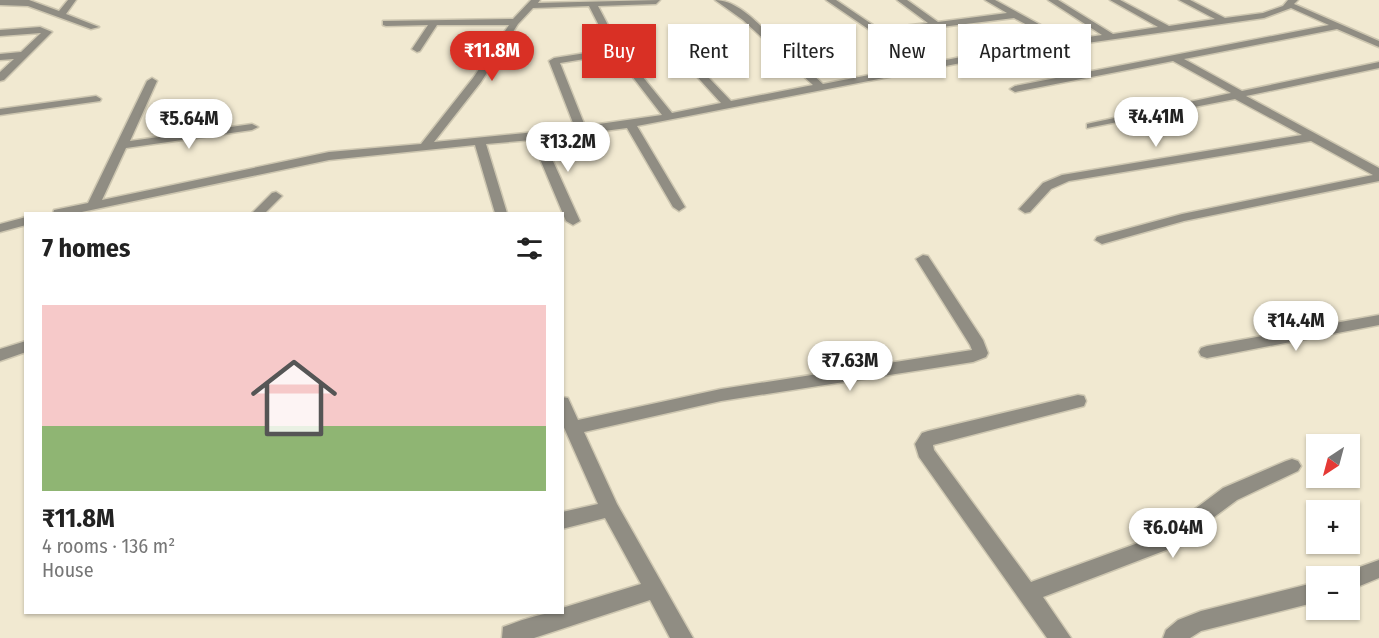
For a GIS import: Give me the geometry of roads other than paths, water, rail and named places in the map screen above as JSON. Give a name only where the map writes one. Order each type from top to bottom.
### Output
[{"type":"street","points":[[61,15],[72,0]]},
{"type":"street","points":[[719,0],[746,18],[761,32]]},
{"type":"street","points":[[830,0],[868,26]]},
{"type":"street","points":[[901,0],[936,24]]},
{"type":"street","points":[[989,0],[1031,24]]},
{"type":"street","points":[[1052,0],[1112,37]]},
{"type":"street","points":[[1114,0],[1168,29]]},
{"type":"street","points":[[1183,0],[1226,21]]},
{"type":"street","points":[[426,145],[477,80],[515,22],[533,3],[593,5],[656,1]]},
{"type":"street","points":[[0,2],[28,3],[94,27]]},
{"type":"street","points":[[1091,40],[1279,12],[1287,8],[1291,2],[1379,44]]},
{"type":"street","points":[[593,5],[603,24]]},
{"type":"street","points":[[945,24],[1014,15]]},
{"type":"street","points":[[386,23],[515,22]]},
{"type":"street","points":[[417,49],[434,23]]},
{"type":"street","points":[[1015,89],[1338,26]]},
{"type":"street","points":[[0,33],[46,31],[0,78]]},
{"type":"street","points":[[0,57],[24,55]]},
{"type":"street","points":[[581,130],[554,61],[582,57]]},
{"type":"street","points":[[1175,58],[1379,175]]},
{"type":"street","points":[[64,212],[329,156],[536,136],[630,124],[958,60]]},
{"type":"street","points":[[1091,126],[1379,65]]},
{"type":"street","points":[[639,78],[669,116]]},
{"type":"street","points":[[704,78],[728,104]]},
{"type":"street","points":[[811,78],[820,86]]},
{"type":"street","points":[[93,206],[152,81]]},
{"type":"street","points":[[0,112],[96,99]]},
{"type":"street","points":[[630,124],[679,207]]},
{"type":"street","points":[[122,145],[252,126]]},
{"type":"street","points":[[536,136],[573,221]]},
{"type":"street","points":[[1025,209],[1047,186],[1066,178],[1313,137]]},
{"type":"street","points":[[479,140],[501,212]]},
{"type":"street","points":[[1102,240],[1182,218],[1379,175]]},
{"type":"street","points":[[259,212],[276,196]]},
{"type":"street","points":[[0,228],[24,222]]},
{"type":"street","points":[[573,428],[622,414],[726,394],[973,356],[980,353],[978,344],[923,259]]},
{"type":"street","points":[[1207,352],[1379,320]]},
{"type":"street","points":[[0,355],[24,347]]},
{"type":"street","points":[[1060,638],[925,452],[924,444],[928,438],[1078,401]]},
{"type":"street","points":[[564,408],[610,508],[682,638]]},
{"type":"street","points":[[1027,593],[1167,541],[1230,494],[1292,466]]},
{"type":"street","points":[[564,520],[610,508]]},
{"type":"street","points":[[1360,576],[1379,569]]},
{"type":"street","points":[[512,635],[655,589]]},
{"type":"street","points":[[1174,638],[1186,627],[1201,621],[1306,595]]}]
